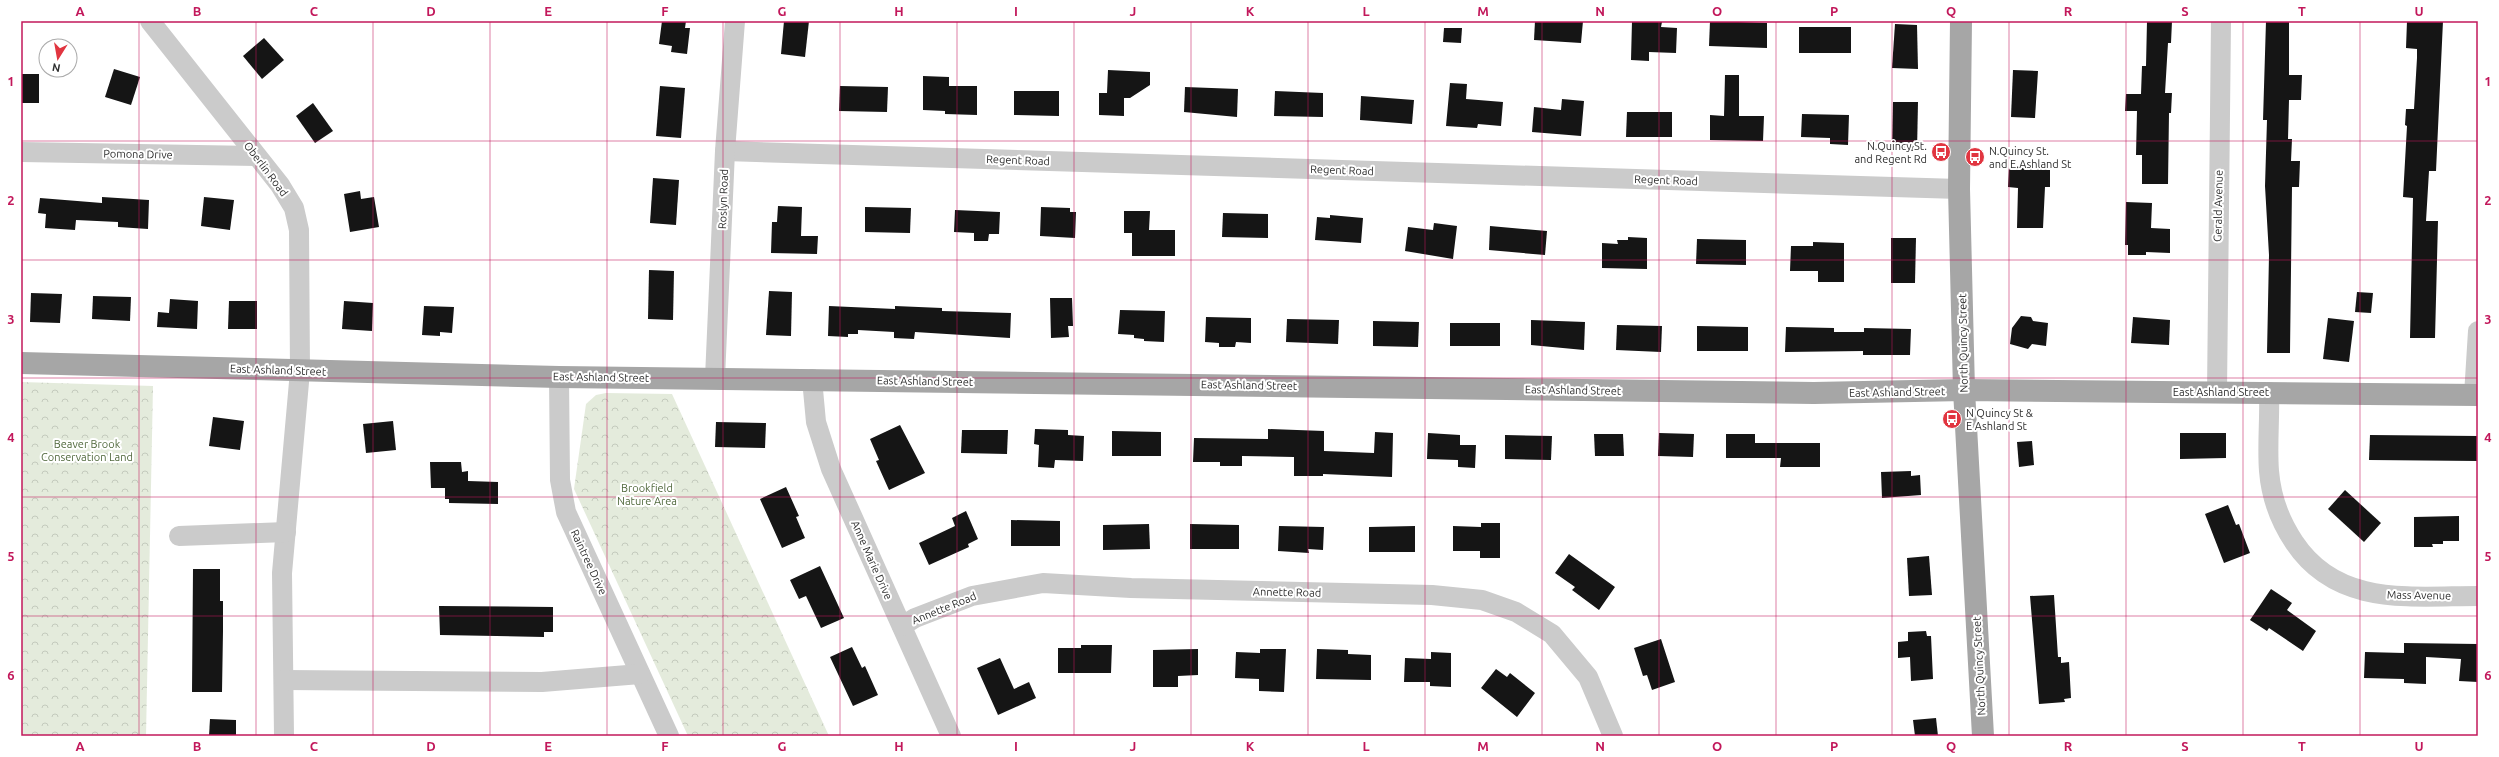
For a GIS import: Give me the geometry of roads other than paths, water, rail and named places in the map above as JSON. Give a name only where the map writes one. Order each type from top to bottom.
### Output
[{"type":"main road","name":"North Quincy Street","points":[[1961,21],[1959,189],[1964,390],[1983,736]]},
{"type":"main road","name":"East Ashland Street","points":[[21,363],[300,371],[559,376],[1814,393],[1964,390],[2476,395]]},
{"type":"street","name":"Oberlin Road","points":[[150,21],[280,185],[294,208],[299,230],[300,371],[282,573],[284,736]]},
{"type":"street","name":"Roslyn Road","points":[[715,378],[725,151],[735,21]]},
{"type":"street","name":"Gerald Avenue","points":[[2217,392],[2221,21]]},
{"type":"street","name":"Regent Road","points":[[725,151],[1959,189]]},
{"type":"street","name":"Pomona Drive","points":[[21,152],[256,156]]},
{"type":"street","points":[[2476,395],[2478,331]]},
{"type":"street","name":"Raintree Drive","points":[[559,376],[560,480],[566,512],[668,736]]},
{"type":"street","name":"Anne Marie Drive","points":[[812,379],[816,422],[831,469],[951,736]]},
{"type":"street","name":"Mass Avenue","points":[[2269,392],[2269,471],[2275,503],[2285,528],[2304,556],[2329,578],[2356,590],[2386,596],[2478,596]]},
{"type":"street","points":[[179,536],[286,532]]},
{"type":"street","name":"Annette Road","points":[[902,626],[914,618],[972,596],[1044,583],[1131,588],[1432,595],[1482,600],[1516,612],[1552,634],[1588,677],[1613,736]]},
{"type":"street","points":[[284,680],[542,682],[640,674]]},
{"type":"place","name":"N.Quincy St. and Regent Rd","points":[[1941,152]]},
{"type":"place","name":"N.Quincy St. and E.Ashland St","points":[[1975,157]]},
{"type":"place","name":"N Quincy St & E Ashland St","points":[[1952,419]]},
{"type":"park label","name":"Beaver Brook Conservation Land","points":[[87,450]]},
{"type":"park label","name":"Brookfield Nature Area","points":[[647,494]]}]
